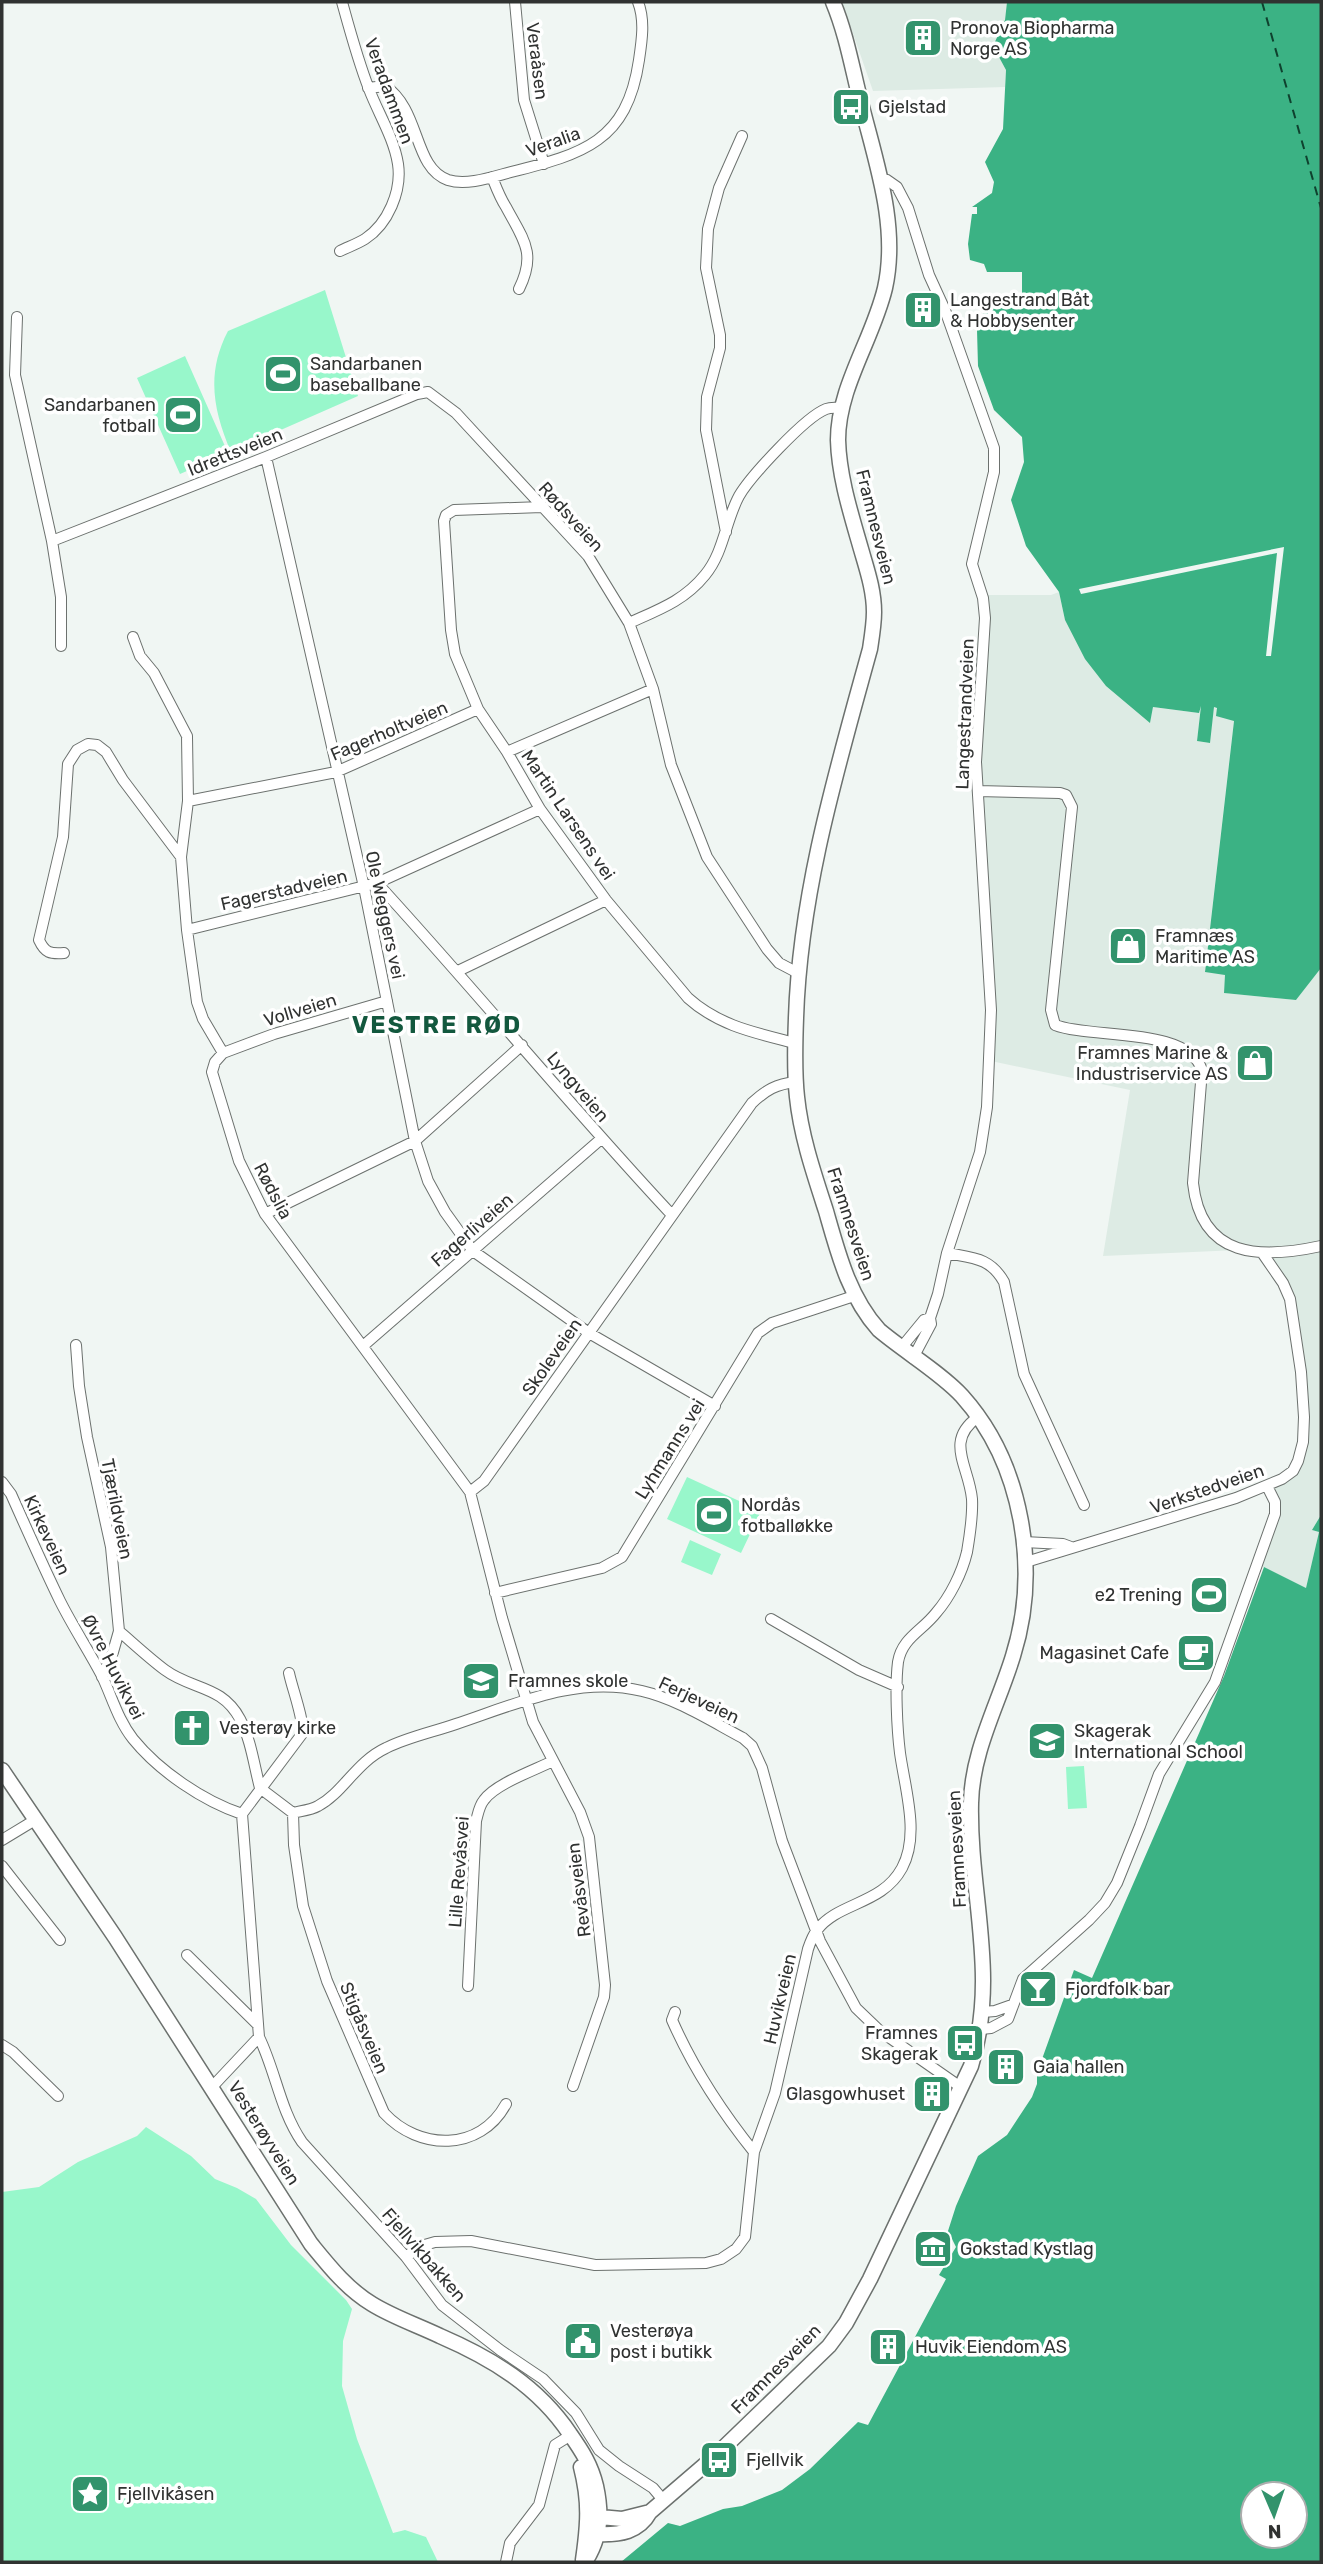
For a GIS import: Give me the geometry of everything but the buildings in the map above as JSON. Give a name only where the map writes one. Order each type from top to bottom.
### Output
[{"type":"main road","name":"Framnesveien","points":[[596,2525],[621,2533],[645,2522],[650,2512],[813,2363],[846,2323],[876,2268],[962,2088],[981,2029],[985,1974],[972,1839],[973,1779],[978,1753],[1014,1654],[1021,1622],[1026,1562],[1024,1542],[1015,1496],[1004,1464],[978,1417],[962,1396],[913,1358],[867,1317],[854,1296],[811,1162],[798,1107],[798,973],[809,894],[873,628],[874,611],[869,575],[842,473],[838,436],[842,408],[885,287],[888,235],[880,179],[843,31],[833,2]]},
{"type":"main road","name":"Vesterøyveien","points":[[2,1770],[115,1937],[311,2244],[348,2285],[372,2304],[510,2372],[541,2398],[571,2435],[596,2525],[584,2562]]},
{"type":"street","name":"Veradammen","points":[[341,251],[365,239],[379,225],[395,199],[399,182],[393,147],[368,88],[342,2]]},
{"type":"street","name":"Veraåsen","points":[[515,2],[524,100],[544,164]]},
{"type":"street","name":"Veralia","points":[[368,88],[386,86],[403,101],[428,163],[436,174],[450,181],[464,182],[492,177],[544,164],[584,150],[606,135],[622,116],[635,86],[639,63],[643,33],[638,2]]},
{"type":"street","points":[[726,532],[706,430],[707,397],[720,348],[720,335],[706,268],[708,229],[719,188],[743,136]]},
{"type":"street","points":[[492,177],[526,246],[526,275],[519,289]]},
{"type":"street","name":"Langestrandveien","points":[[880,179],[897,187],[908,208],[929,275],[945,310],[994,448],[994,472],[972,564],[983,598],[985,618],[976,762],[989,973],[990,1073],[984,1136],[947,1253],[939,1294],[930,1318],[931,1324],[913,1358]]},
{"type":"street","points":[[17,317],[15,375],[52,541],[61,597],[61,646]]},
{"type":"street","name":"Idrettsveien","points":[[52,541],[417,394],[428,392]]},
{"type":"street","name":"Rødsveien","points":[[428,392],[457,413],[588,556],[629,623],[653,689],[671,765],[706,857],[767,949],[779,963],[798,973]]},
{"type":"street","points":[[629,623],[666,608],[691,590],[722,548],[740,496],[764,465],[812,417],[825,409],[842,408]]},
{"type":"street","name":"Ole Weggers vei","points":[[266,457],[364,887],[415,1141],[428,1181],[445,1212],[472,1251],[589,1333],[715,1406]]},
{"type":"street","name":"Martin Larsens vei","points":[[542,507],[454,510],[446,514],[444,521],[450,630],[456,654],[478,709],[540,809],[606,900],[688,998],[702,1010],[743,1030],[796,1043]]},
{"type":"street","points":[[132,637],[187,736],[188,802],[181,857],[187,930],[197,1002],[203,1019],[223,1053]]},
{"type":"street","points":[[507,752],[653,689]]},
{"type":"street","name":"Fagerholtveien","points":[[188,802],[336,772],[478,709]]},
{"type":"street","points":[[64,953],[48,953],[43,950],[39,940],[63,837],[68,764],[78,750],[88,744],[97,745],[106,751],[123,780],[181,857]]},
{"type":"street","points":[[978,791],[1059,793],[1066,795],[1072,807],[1051,1019],[1055,1025],[1153,1038],[1191,1054],[1200,1062],[1202,1081],[1193,1183],[1194,1201],[1203,1221],[1217,1237],[1238,1250],[1263,1254],[1321,1246]]},
{"type":"street","name":"Fagerstadveien","points":[[187,930],[377,883],[540,809]]},
{"type":"street","name":"Lyngveien","points":[[377,883],[458,971],[601,1139],[672,1215]]},
{"type":"street","points":[[458,971],[606,900]]},
{"type":"street","name":"Vollveien","points":[[223,1053],[274,1034],[387,1001]]},
{"type":"street","points":[[265,1214],[415,1141],[522,1045]]},
{"type":"street","name":"Rødslia","points":[[223,1053],[215,1062],[212,1072],[239,1161],[265,1214],[470,1492]]},
{"type":"street","name":"Skoleveien","points":[[470,1492],[484,1481],[751,1102],[778,1084],[796,1082]]},
{"type":"street","name":"Fagerliveien","points":[[363,1346],[601,1139]]},
{"type":"street","points":[[947,1253],[982,1261],[997,1270],[1004,1282],[1024,1374],[1084,1505]]},
{"type":"street","name":"Verkstedveien","points":[[1026,1562],[1156,1524],[1267,1486],[1293,1471],[1298,1461],[1304,1417],[1290,1299],[1283,1283],[1263,1254]]},
{"type":"street","name":"Lyhmanns vei","points":[[495,1593],[602,1568],[622,1557],[758,1333],[772,1323],[854,1296]]},
{"type":"street","name":"Langestrandveien","points":[[901,1348],[924,1321],[930,1318]]},
{"type":"street","name":"Tjærildveien","points":[[76,1345],[87,1437],[111,1547],[119,1631],[102,1677]]},
{"type":"street","points":[[817,1930],[827,1920],[879,1894],[887,1887],[903,1867],[910,1846],[910,1825],[900,1748],[898,1663],[902,1646],[938,1612],[955,1584],[966,1556],[973,1521],[972,1495],[960,1451],[960,1440],[965,1428],[978,1417]]},
{"type":"street","name":"Kirkeveien","points":[[2,1482],[11,1494],[61,1602]]},
{"type":"street","points":[[981,2029],[1008,2020],[1023,1979],[1089,1920],[1105,1903],[1116,1883],[1159,1774],[1214,1682],[1223,1661],[1276,1514],[1275,1502],[1267,1486]]},
{"type":"street","points":[[470,1492],[525,1700]]},
{"type":"street","name":"Verkstedveien","points":[[1024,1542],[1063,1544],[1071,1547]]},
{"type":"street","name":"Øvre Huvikvei","points":[[61,1602],[132,1738],[152,1759],[197,1793],[222,1807],[242,1814]]},
{"type":"street","points":[[771,1619],[859,1670],[898,1688]]},
{"type":"street","name":"Øvre Huvikvei","points":[[119,1631],[165,1670],[188,1684],[211,1689],[239,1716],[247,1734],[260,1788]]},
{"type":"street","points":[[212,2087],[259,2037],[242,1814],[302,1734],[303,1727],[289,1673]]},
{"type":"street","name":"Ferjeveien","points":[[293,1813],[318,1807],[363,1761],[386,1747],[525,1700],[564,1690],[585,1687],[640,1690],[698,1715],[743,1738],[752,1746],[762,1768],[782,1841],[829,1961],[856,2008],[880,2031],[962,2088]]},
{"type":"street","name":"Revåsveien","points":[[525,1700],[533,1722],[580,1812],[589,1837],[604,1968],[604,1997],[573,2086]]},
{"type":"street","name":"Lille Revåsvei","points":[[468,1986],[476,1821],[480,1807],[485,1797],[496,1790],[553,1761]]},
{"type":"street","points":[[260,1788],[293,1813]]},
{"type":"street","name":"Stigåsveien","points":[[293,1813],[294,1846],[307,1919],[327,1981],[384,2113],[397,2126],[438,2142],[452,2141],[486,2128],[498,2119],[506,2104]]},
{"type":"street","points":[[2,1840],[35,1819]]},
{"type":"street","points":[[2,1866],[60,1940]]},
{"type":"street","name":"Huvikveien","points":[[406,2257],[421,2246],[435,2242],[471,2241],[595,2264],[706,2263],[721,2259],[736,2249],[745,2237],[754,2152],[775,2093],[807,1949],[817,1930]]},
{"type":"street","points":[[187,1955],[258,2025]]},
{"type":"street","points":[[983,2012],[1012,2005]]},
{"type":"street","points":[[675,2012],[672,2021],[692,2061],[727,2119],[754,2152]]},
{"type":"street","name":"Fjellvikbakken","points":[[259,2037],[270,2060],[290,2124],[302,2142],[406,2257],[442,2305],[543,2379],[576,2413],[599,2450],[653,2488],[664,2501]]},
{"type":"street","points":[[2,2045],[13,2052],[58,2096]]},
{"type":"street","points":[[506,2562],[510,2543],[539,2505],[555,2445],[571,2435]]},
{"type":"shaded area","points":[[842,2],[1007,2],[1005,20],[993,46],[1006,70],[1005,87],[873,91]]},
{"type":"shaded area","points":[[1007,2],[1321,2],[1321,968],[1296,1000],[1224,993],[1225,975],[1205,972],[1234,721],[1216,716],[1217,708],[1214,707],[1210,743],[1197,741],[1201,706],[1199,713],[1153,707],[1150,723],[1106,686],[1085,659],[1065,620],[1059,592],[1026,546],[1011,500],[1024,462],[1022,437],[994,410],[978,366],[977,330],[989,299],[1022,297],[1022,272],[987,272],[984,264],[970,260],[968,244],[972,214],[977,214],[977,207],[972,207],[992,193],[994,182],[985,162],[1003,129],[1006,70],[993,46],[1005,20]]},
{"type":"shaded area","name":"Sandarbanen baseballbane","points":[[325,290],[358,396],[231,452],[220,421],[214,391],[217,362],[228,331]]},
{"type":"shaded area","name":"Sandarbanen fotball","points":[[185,356],[228,453],[180,474],[137,378]]},
{"type":"shaded area","points":[[1059,592],[1065,620],[1150,723],[1153,707],[1199,713],[1201,706],[1197,741],[1209,743],[1214,707],[1234,720],[1205,971],[1226,974],[1224,993],[1296,1000],[1321,968],[1321,1515],[1312,1530],[1319,1532],[1306,1588],[1257,1564],[1276,1514],[1267,1486],[1293,1471],[1303,1442],[1290,1299],[1263,1254],[1238,1250],[1103,1256],[1130,1090],[991,1061],[976,762],[982,595],[1051,595]]},
{"type":"shaded area","name":"Nordås fotballøkke","points":[[687,1477],[761,1511],[741,1553],[667,1519]]},
{"type":"shaded area","points":[[1321,1515],[1321,2562],[621,2562],[668,2523],[680,2526],[782,2490],[810,2469],[858,2422],[868,2425],[946,2279],[939,2275],[956,2247],[948,2231],[978,2156],[1007,2135],[1032,2097],[1037,2084],[1037,2073],[1074,1970],[1092,1978],[1224,1676],[1264,1567],[1306,1588],[1319,1532],[1312,1530]]},
{"type":"shaded area","points":[[690,1540],[721,1554],[712,1575],[681,1562]]},
{"type":"shaded area","points":[[1084,1766],[1087,1808],[1068,1809],[1066,1767]]},
{"type":"shaded area","points":[[146,2127],[191,2156],[215,2179],[256,2199],[291,2245],[346,2300],[352,2309],[343,2341],[342,2386],[357,2439],[393,2533],[405,2530],[426,2537],[438,2562],[2,2562],[2,2192],[39,2187],[78,2162],[137,2136]]},
{"type":"pier","points":[[1284,547],[1271,656],[1266,656],[1277,553],[1081,594],[1079,589]]},
{"type":"ferry route","points":[[1262,2],[1321,208]]},
{"type":"place","name":"Pronova Biopharma Norge AS","points":[[923,38]]},
{"type":"place","name":"Gjelstad","points":[[851,107]]},
{"type":"place","name":"Langestrand Båt & Hobbysenter","points":[[923,310]]},
{"type":"place","name":"Sandarbanen baseballbane","points":[[283,374]]},
{"type":"place","name":"Sandarbanen fotball","points":[[183,415]]},
{"type":"place","name":"Framnæs Maritime AS","points":[[1128,946]]},
{"type":"place","name":"Framnes Marine & Industriservice AS","points":[[1255,1063]]},
{"type":"place","name":"Nordås fotballøkke","points":[[714,1515]]},
{"type":"place","name":"e2 Trening","points":[[1209,1595]]},
{"type":"place","name":"Magasinet Cafe","points":[[1196,1653]]},
{"type":"place","name":"Framnes skole","points":[[481,1681]]},
{"type":"place","name":"Vesterøy kirke","points":[[192,1728]]},
{"type":"place","name":"Skagerak International School","points":[[1047,1741]]},
{"type":"place","name":"Fjordfolk bar","points":[[1038,1989]]},
{"type":"place","name":"Framnes Skagerak","points":[[965,2043]]},
{"type":"place","name":"Gaia hallen","points":[[1006,2067]]},
{"type":"place","name":"Glasgowhuset","points":[[932,2094]]},
{"type":"place","name":"Gokstad Kystlag","points":[[933,2249]]},
{"type":"place","name":"Vesterøya post i butikk","points":[[583,2341]]},
{"type":"place","name":"Huvik Eiendom AS","points":[[888,2347]]},
{"type":"place","name":"Fjellvik","points":[[719,2460]]},
{"type":"place","name":"Fjellvikåsen","points":[[90,2494]]},
{"type":"district","name":"VESTRE RØD","points":[[437,1025]]}]
